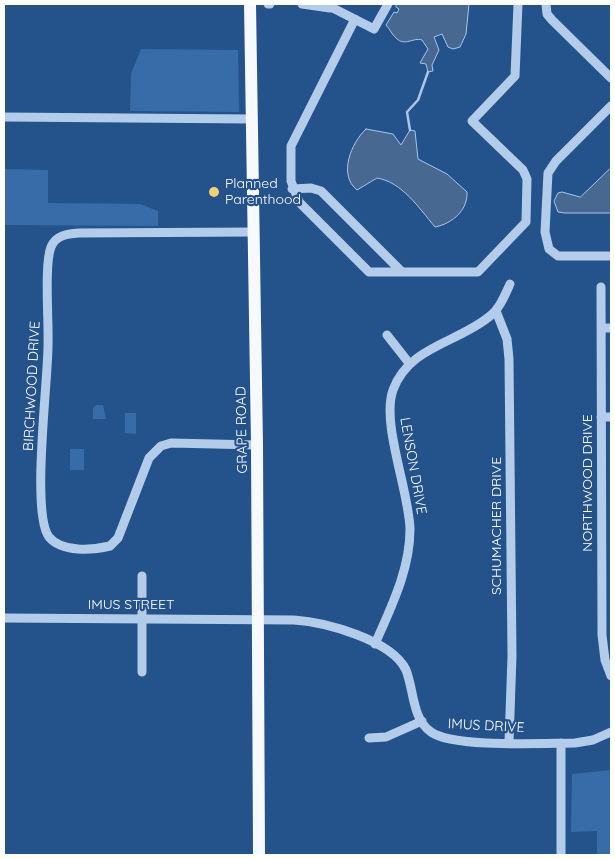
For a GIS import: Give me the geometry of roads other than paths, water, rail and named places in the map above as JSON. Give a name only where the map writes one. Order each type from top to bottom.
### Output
[{"type":"main road","name":"GRAPE ROAD","points":[[250,4],[259,620],[259,855]]},
{"type":"street","points":[[302,4],[335,9]]},
{"type":"street","points":[[325,4],[374,29],[388,4]]},
{"type":"street","points":[[355,19],[291,146],[292,189],[299,202],[369,272],[478,272],[526,222],[527,179],[523,170],[472,121],[515,76],[518,4]]},
{"type":"street","points":[[546,4],[552,20],[611,78]]},
{"type":"street","points":[[611,106],[552,166],[546,181],[545,232],[549,249],[558,256],[611,256]]},
{"type":"street","points":[[4,117],[251,119]]},
{"type":"street","points":[[292,189],[311,188],[320,191],[402,272]]},
{"type":"street","name":"BIRCHWOOD DRIVE","points":[[254,232],[79,233],[57,238],[50,249],[49,258],[48,348],[42,410],[42,521],[49,537],[60,546],[68,548],[103,548],[115,543],[148,458],[161,446],[171,443],[257,445]]},
{"type":"street","name":"LENSON DRIVE","points":[[375,644],[405,572],[409,548],[409,518],[390,404],[396,383],[409,363],[425,352],[480,323],[496,311],[510,284]]},
{"type":"street","name":"NORTHWOOD DRIVE","points":[[601,287],[601,504],[607,590],[603,646],[611,676]]},
{"type":"street","name":"SCHUMACHER DRIVE","points":[[496,311],[506,339],[509,359],[512,637],[509,742]]},
{"type":"street","points":[[601,328],[611,328]]},
{"type":"street","points":[[387,335],[409,363]]},
{"type":"street","points":[[601,417],[611,416]]},
{"type":"street","points":[[601,504],[611,504]]},
{"type":"street","points":[[142,576],[142,672]]},
{"type":"street","name":"IMUS STREET","points":[[4,618],[259,620]]},
{"type":"street","points":[[259,620],[318,622],[375,644],[390,652],[405,669],[422,722],[392,735],[369,738]]},
{"type":"street","name":"IMUS DRIVE","points":[[422,722],[430,731],[451,740],[585,742],[611,732]]},
{"type":"street","points":[[561,743],[562,855]]},
{"type":"waterway","points":[[410,130],[407,112],[418,100],[428,72]]},
{"type":"place","name":"Planned Parenthood","points":[[214,192]]}]
